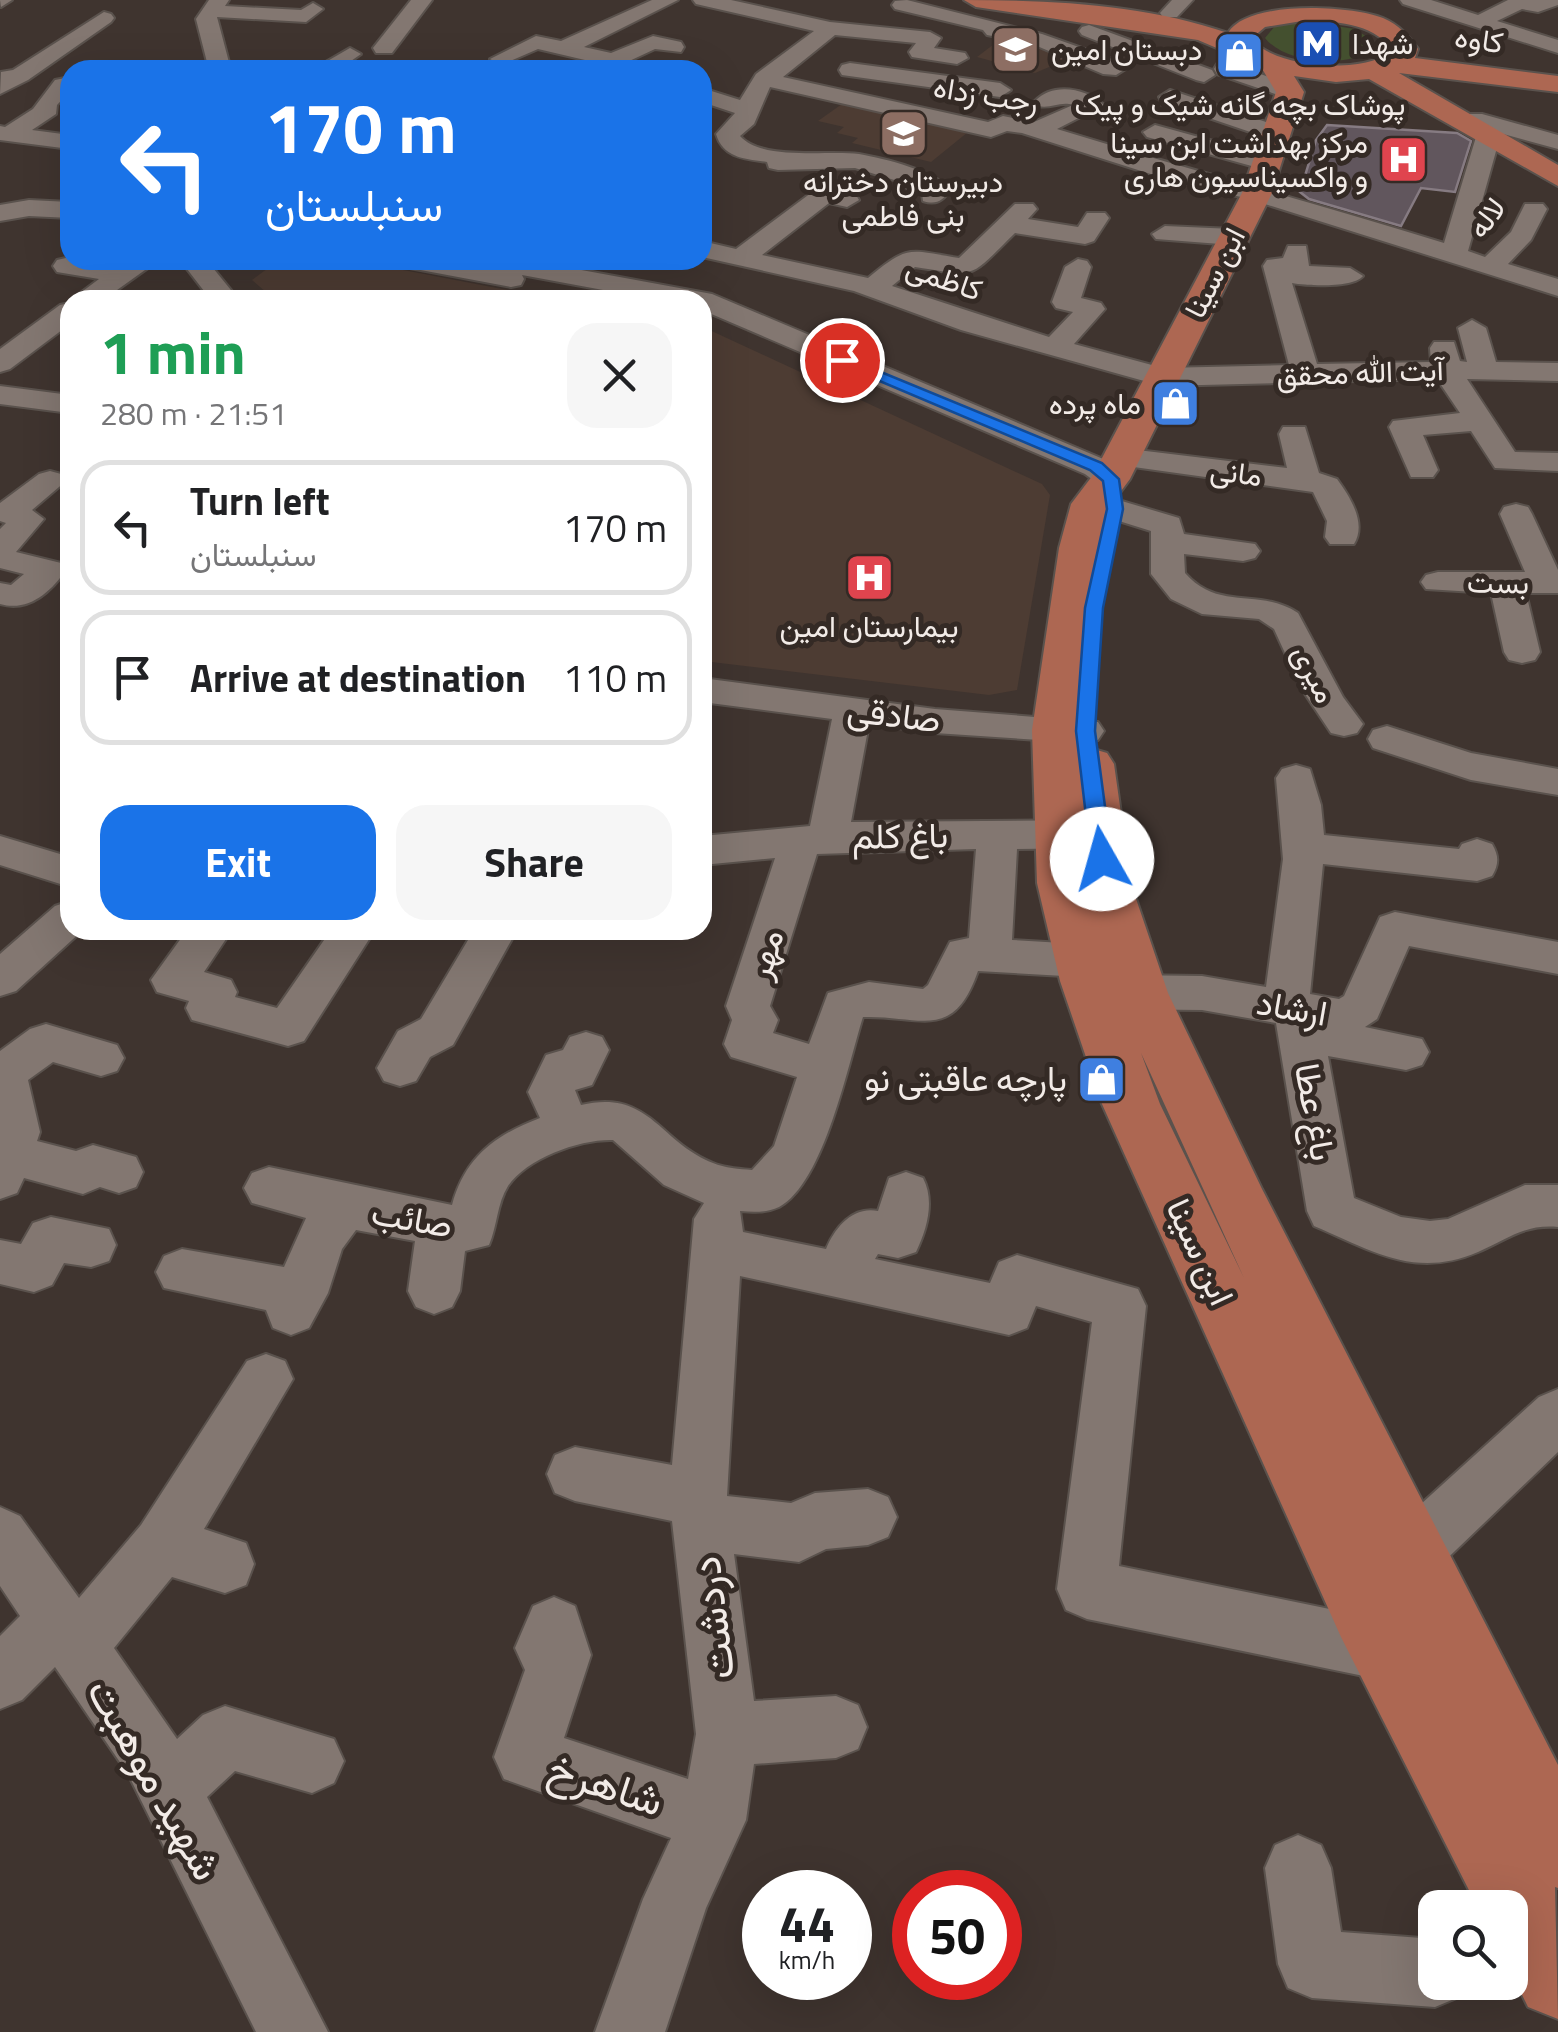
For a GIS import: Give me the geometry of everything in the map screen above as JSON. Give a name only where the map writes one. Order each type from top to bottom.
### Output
[{"type":"main road","points":[[976,0],[1082,7],[1177,6],[1253,20],[1336,7],[1374,24],[1393,65],[1457,118],[1558,177]]},
{"type":"main road","points":[[1082,7],[1199,32],[1312,71],[1393,65]]},
{"type":"main road","points":[[1253,20],[1240,30],[1239,38],[1290,92],[1361,85],[1393,65]]},
{"type":"main road","points":[[1558,64],[1551,69],[1550,76],[1558,84]]},
{"type":"main road","name":"کاوه","points":[[1393,65],[1558,64]]},
{"type":"main road","name":"کاوه","points":[[1393,65],[1558,84]]},
{"type":"main road","name":"ابن سینا","points":[[1290,92],[1266,163],[1233,237],[1162,378],[1116,482],[1092,504],[1078,548],[1070,730],[1079,834],[1062,883],[1558,1848]]},
{"type":"main road","name":"ابن سینا","points":[[1111,977],[1131,1104],[1388,1651],[1558,1979]]},
{"type":"street","points":[[703,0],[748,10],[798,7],[848,44],[984,93]]},
{"type":"street","points":[[1410,0],[1444,4],[1558,47]]},
{"type":"street","points":[[1481,20],[1520,2],[1538,6],[1553,0]]},
{"type":"street","points":[[583,49],[646,1]]},
{"type":"street","points":[[393,60],[420,3],[444,10]]},
{"type":"street","points":[[213,60],[206,20],[216,6],[306,16],[313,9]]},
{"type":"street","points":[[1082,7],[1076,26],[1214,72],[1290,92]]},
{"type":"street","points":[[713,28],[748,10]]},
{"type":"street","points":[[816,111],[837,95],[848,44],[896,10],[975,20],[992,26],[994,31],[1035,38],[1111,70],[1116,68]]},
{"type":"street","points":[[511,30],[524,24],[583,49]]},
{"type":"street","points":[[1072,52],[1106,37]]},
{"type":"street","points":[[929,183],[856,161],[744,152],[730,142],[728,134],[742,124],[754,88],[789,51],[930,38],[920,52],[956,58]]},
{"type":"street","points":[[212,41],[242,42]]},
{"type":"street","points":[[501,59],[652,42],[673,47]]},
{"type":"street","points":[[0,88],[13,78],[9,78],[74,45]]},
{"type":"street","points":[[340,60],[350,54]]},
{"type":"street","name":"رجب زداه","points":[[764,79],[991,130],[1003,123],[1036,130],[1065,140],[1085,157],[1266,163]]},
{"type":"street","points":[[59,110],[43,107],[60,88]]},
{"type":"street","points":[[1036,130],[1092,105],[1062,94],[1046,101]]},
{"type":"street","points":[[1170,97],[1266,163]]},
{"type":"street","points":[[712,98],[746,108]]},
{"type":"street","points":[[1457,118],[1491,100]]},
{"type":"street","points":[[5,133],[59,110]]},
{"type":"street","points":[[1457,118],[1558,142]]},
{"type":"street","points":[[1165,130],[1266,163],[1454,254],[1554,281]]},
{"type":"street","points":[[5,133],[60,140]]},
{"type":"street","points":[[1454,254],[1488,137]]},
{"type":"street","points":[[22,159],[60,140]]},
{"type":"street","points":[[1041,158],[1065,140]]},
{"type":"street","points":[[757,178],[786,156]]},
{"type":"street","points":[[1116,186],[1132,161]]},
{"type":"street","points":[[742,258],[824,195],[846,200]]},
{"type":"street","points":[[0,214],[29,208],[60,210]]},
{"type":"street","name":"لاله","points":[[1492,266],[1522,235],[1534,210]]},
{"type":"street","points":[[910,227],[886,247],[908,258],[965,267],[1016,217],[1085,236],[1096,218]]},
{"type":"street","points":[[1165,234],[1233,237]]},
{"type":"street","name":"کاظمی","points":[[712,251],[830,287],[872,288],[960,310],[1054,349],[1162,378]]},
{"type":"street","points":[[1297,252],[1296,267],[1276,266],[1306,375]]},
{"type":"street","points":[[872,288],[908,258]]},
{"type":"street","points":[[1054,349],[1091,309],[1066,302],[1078,266]]},
{"type":"street","points":[[100,290],[130,270]]},
{"type":"street","points":[[202,270],[217,290]]},
{"type":"street","points":[[494,270],[646,288]]},
{"type":"street","points":[[541,270],[646,288]]},
{"type":"street","points":[[1277,273],[1316,278],[1317,272],[1350,276]]},
{"type":"street","points":[[712,305],[1085,479],[1116,482],[1167,526],[1167,542],[1243,551]]},
{"type":"street","points":[[0,363],[60,318]]},
{"type":"street","points":[[712,319],[866,379]]},
{"type":"street","points":[[1484,370],[1472,329],[1442,345],[1479,421],[1506,461],[1558,462]]},
{"type":"street","name":"آیت الله محقق","points":[[1162,378],[1306,375],[1442,345],[1484,370],[1558,372]]},
{"type":"street","points":[[0,395],[60,403]]},
{"type":"street","points":[[1422,470],[1404,427],[1479,421]]},
{"type":"street","name":"مانی","points":[[1116,482],[1252,476],[1304,479],[1294,434]]},
{"type":"street","points":[[1250,513],[1252,476]]},
{"type":"street","points":[[1304,479],[1326,486],[1342,520],[1342,536]]},
{"type":"street","points":[[0,549],[28,519],[6,513],[50,481]]},
{"type":"street","points":[[1516,514],[1552,583]]},
{"type":"street","name":"میری","points":[[1167,542],[1168,574],[1190,600],[1211,608],[1273,612],[1288,622],[1327,705],[1344,724]]},
{"type":"street","points":[[0,558],[49,570],[17,598],[0,593]]},
{"type":"street","name":"بست","points":[[1438,582],[1552,583]]},
{"type":"street","points":[[1506,582],[1522,652]]},
{"type":"street","name":"صادقی","points":[[712,691],[853,710],[1070,730]]},
{"type":"street","points":[[814,840],[853,710]]},
{"type":"street","points":[[1407,756],[1558,782]]},
{"type":"street","name":"باغ عطا","points":[[1296,778],[1302,800],[1302,856],[1287,997],[1298,1020],[1332,1212],[1414,1241],[1442,1243],[1530,1202],[1558,1206]]},
{"type":"street","points":[[731,1190],[764,1190],[795,1156],[844,1005],[856,997],[930,1006],[945,997],[956,966],[965,954],[989,956],[998,834]]},
{"type":"street","name":"باغ کلم","points":[[712,838],[814,840],[1079,834]]},
{"type":"street","name":"مهر","points":[[814,840],[748,1006],[755,1020],[747,1044],[826,1068]]},
{"type":"street","points":[[1302,856],[1328,848],[1373,844],[1477,866],[1478,854]]},
{"type":"street","points":[[0,850],[60,869]]},
{"type":"street","name":"ارشاد","points":[[989,956],[1275,1004],[1298,1020],[1344,1017],[1361,1007],[1397,919],[1558,958]]},
{"type":"street","points":[[0,979],[60,926]]},
{"type":"street","points":[[203,940],[173,980],[215,992],[208,1008],[288,1028],[347,940]]},
{"type":"street","points":[[400,1068],[414,1044],[437,1032],[490,940]]},
{"type":"street","points":[[1298,1020],[1316,1036],[1406,1052]]},
{"type":"street","points":[[101,1058],[46,1042],[0,1077],[6,1083],[16,1132],[4,1166],[83,1174],[93,1165],[118,1172]]},
{"type":"street","points":[[563,1061],[551,1092],[567,1125]]},
{"type":"street","name":"صائب","points":[[182,1272],[296,1302],[324,1226],[346,1207],[471,1230],[486,1176],[504,1160],[567,1125],[615,1120],[641,1134],[659,1154],[694,1180],[731,1190]]},
{"type":"street","points":[[269,1188],[346,1207]]},
{"type":"street","name":"دردشت","points":[[630,2032],[676,1898],[714,1820],[726,1734],[699,1510],[716,1248],[731,1190]]},
{"type":"street","points":[[846,1276],[852,1247],[869,1231],[898,1236],[906,1193]]},
{"type":"street","points":[[434,1291],[443,1224]]},
{"type":"street","points":[[0,1262],[34,1269],[51,1240],[92,1245]]},
{"type":"street","points":[[716,1248],[1010,1311],[1017,1278],[1120,1306],[1087,1589],[1388,1651]]},
{"type":"street","points":[[0,1678],[68,1634],[160,1544],[266,1379]]},
{"type":"street","points":[[1338,1548],[1410,1554],[1558,1415]]},
{"type":"street","points":[[575,1474],[699,1510],[798,1515],[815,1521],[868,1517]]},
{"type":"street","name":"شهید موهبت","points":[[0,1536],[150,1752],[294,2032]]},
{"type":"street","points":[[160,1544],[225,1564]]},
{"type":"street","name":"شاهرخ","points":[[554,1627],[545,1648],[561,1655],[526,1757],[714,1820]]},
{"type":"street","points":[[726,1734],[836,1727]]},
{"type":"street","points":[[169,1790],[226,1737],[312,1761]]},
{"type":"street","points":[[1298,1868],[1312,1964],[1418,1972]]},
{"type":"street","points":[[1528,1978],[1558,1979]]},
{"type":"shaded area","name":"دبستان امین","points":[[1002,38],[1028,43],[1068,59],[1035,73],[977,57]]},
{"type":"shaded area","name":"دبیرستان دخترانه بنی فاطمی","points":[[842,104],[968,132],[931,162],[852,143],[858,138],[837,133],[844,127],[818,121]]},
{"type":"shaded area","points":[[266,270],[403,270],[508,290],[264,290],[252,280]]},
{"type":"shaded area","name":"بیمارستان امین","points":[[712,331],[1042,484],[1050,495],[1017,690],[989,695],[712,662]]},
{"type":"green space","points":[[1304,21],[1355,29],[1373,41],[1374,48],[1350,59],[1318,61],[1287,53],[1265,38],[1275,26]]},
{"type":"building","name":"مرکز بهداشت ابن سینا و واکسیناسیون هاری","points":[[1327,125],[1457,133],[1471,141],[1455,192],[1421,188],[1401,226],[1309,199],[1300,192],[1316,140]]},
{"type":"place","name":"شهدا","points":[[1317,44]]},
{"type":"place","name":"دبستان امین","points":[[1016,50]]},
{"type":"place","name":"پوشاک بچه گانه شیک و پیک","points":[[1240,56]]},
{"type":"place","name":"دبیرستان دخترانه بنی فاطمی","points":[[903,133]]},
{"type":"place","name":"مرکز بهداشت ابن سینا و واکسیناسیون هاری","points":[[1403,160]]},
{"type":"place","name":"ماه پرده","points":[[1176,404]]},
{"type":"place","name":"بیمارستان امین","points":[[869,578]]},
{"type":"place","name":"پارچه عاقبتی نو","points":[[1102,1079]]},
{"type":"route","points":[[842,360],[1096,467],[1111,479],[1115,509],[1094,608],[1086,731],[1102,859]]}]
